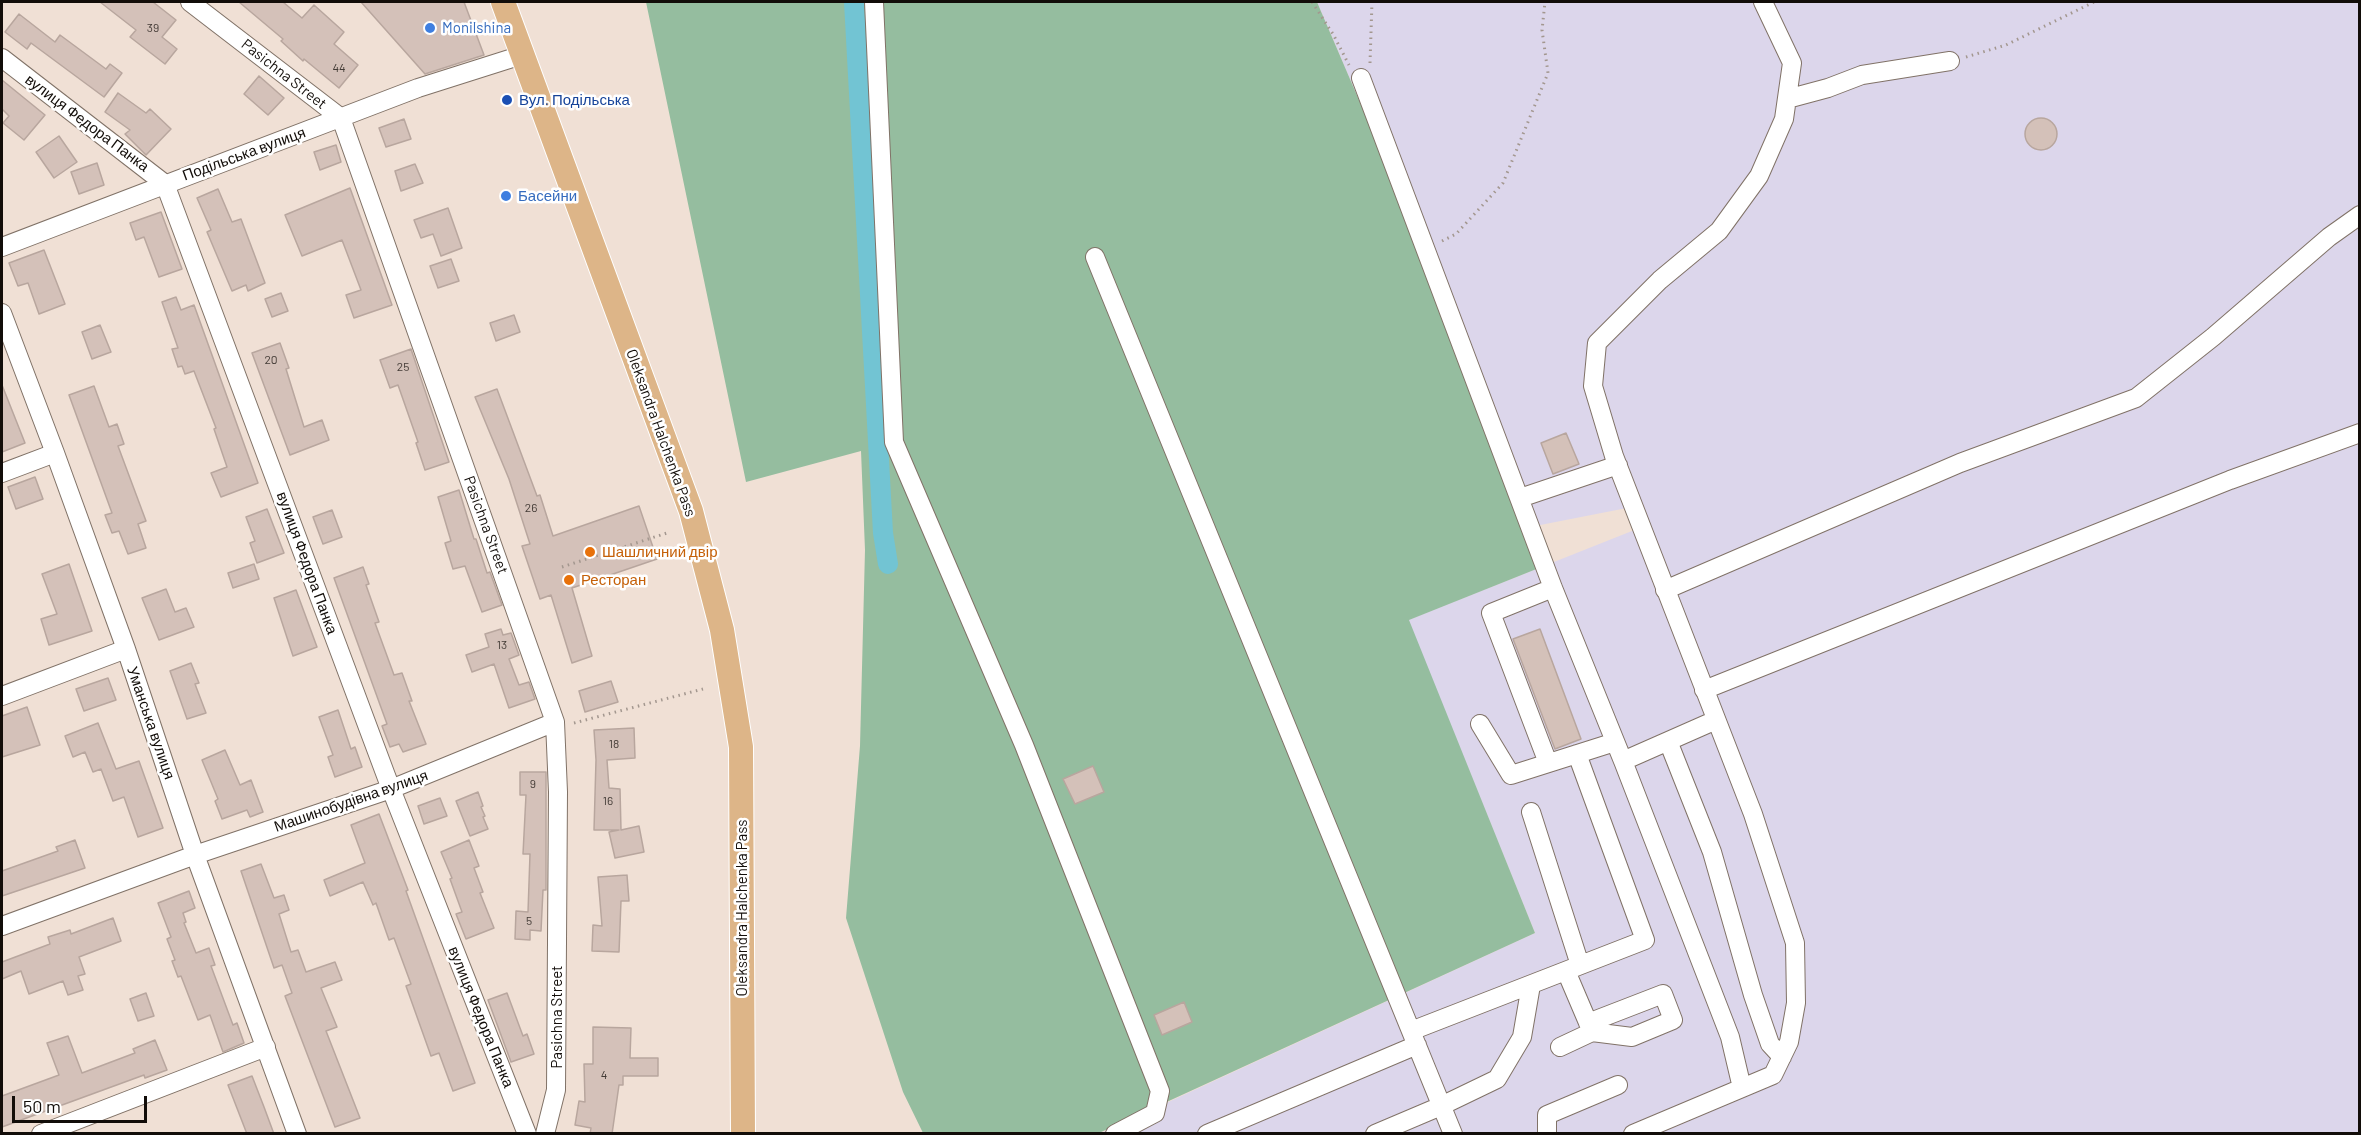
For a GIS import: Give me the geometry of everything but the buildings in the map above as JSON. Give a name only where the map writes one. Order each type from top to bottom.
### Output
[{"type":"main road","name":"Oleksandra Halchenka Pass","points":[[502,2],[691,511],[722,630],[741,747],[743,1134]]},
{"type":"street","name":"Pasichna Street","points":[[190,2],[341,118],[555,722],[558,792],[556,1090],[545,1134]]},
{"type":"street","points":[[874,2],[894,442],[1024,745],[1160,1091],[1155,1113],[1115,1134]]},
{"type":"street","points":[[1633,1134],[1773,1075],[1789,1042],[1796,1003],[1795,943],[1753,814],[1618,465],[1593,386],[1597,343],[1660,280],[1719,231],[1759,176],[1784,119],[1792,63],[1763,2]]},
{"type":"street","name":"Подільська вулиця","points":[[2,248],[418,88],[522,55]]},
{"type":"street","name":"вулиця Федора Панка","points":[[2,58],[165,184],[391,789],[526,1134]]},
{"type":"street","points":[[1787,99],[1828,88],[1862,75],[1950,61]]},
{"type":"street","points":[[1366,72],[1427,249],[1553,588],[1730,1037],[1742,1088]]},
{"type":"street","points":[[1665,590],[1960,463],[2136,398],[2213,337],[2329,237],[2360,215]]},
{"type":"street","points":[[1095,257],[1453,1134]]},
{"type":"street","name":"Уманська вулиця","points":[[2,313],[56,453],[126,649],[195,855],[297,1134]]},
{"type":"street","points":[[1704,690],[2230,480],[2360,434]]},
{"type":"street","points":[[2,473],[56,453]]},
{"type":"street","points":[[1520,498],[1618,465]]},
{"type":"street","points":[[1548,763],[1491,614],[1553,588]]},
{"type":"street","points":[[2,696],[126,649]]},
{"type":"street","points":[[1623,761],[1716,720]]},
{"type":"street","name":"Машинобудівна вулиця","points":[[2,927],[195,855],[391,789],[555,722]]},
{"type":"street","points":[[1480,724],[1511,775],[1615,742]]},
{"type":"street","points":[[1668,741],[1712,852],[1753,995],[1770,1044],[1782,1057]]},
{"type":"street","points":[[1207,1134],[1531,984],[1645,940],[1577,754]]},
{"type":"street","points":[[1531,812],[1590,1028],[1560,1047]]},
{"type":"street","points":[[1375,1134],[1497,1079],[1522,1037],[1531,984]]},
{"type":"street","points":[[41,1134],[266,1047]]},
{"type":"street","points":[[1547,1134],[1547,1115],[1618,1085]]},
{"type":"path","points":[[1312,2],[1334,34],[1349,66],[1366,72],[1372,2]]},
{"type":"path","points":[[1427,249],[1456,234],[1503,183],[1548,73],[1542,30],[1545,2]]},
{"type":"path","points":[[1950,61],[2006,45],[2094,2]]},
{"type":"path","points":[[562,567],[670,532]]},
{"type":"path","points":[[555,722],[574,723],[703,689]]},
{"type":"shaded area","points":[[1317,2],[2359,2],[2359,1133],[1099,1134],[1535,933],[1408,620],[1642,527],[1632,507],[1525,528],[1400,196]]},
{"type":"green space","points":[[646,2],[1317,2],[1400,196],[1539,568],[1409,620],[1535,933],[1099,1133],[923,1133],[903,1092],[846,918],[860,746],[865,550],[861,451],[746,482]]},
{"type":"waterway","points":[[854,2],[883,533],[888,564]]},
{"type":"place","name":"Monilshina","points":[[430,28]]},
{"type":"place","name":"Вул. Подільська","points":[[507,100]]},
{"type":"place","name":"Басейни","points":[[506,196]]},
{"type":"place","name":"Шашличний двір","points":[[590,552]]},
{"type":"place","name":"Ресторан","points":[[569,580]]}]
